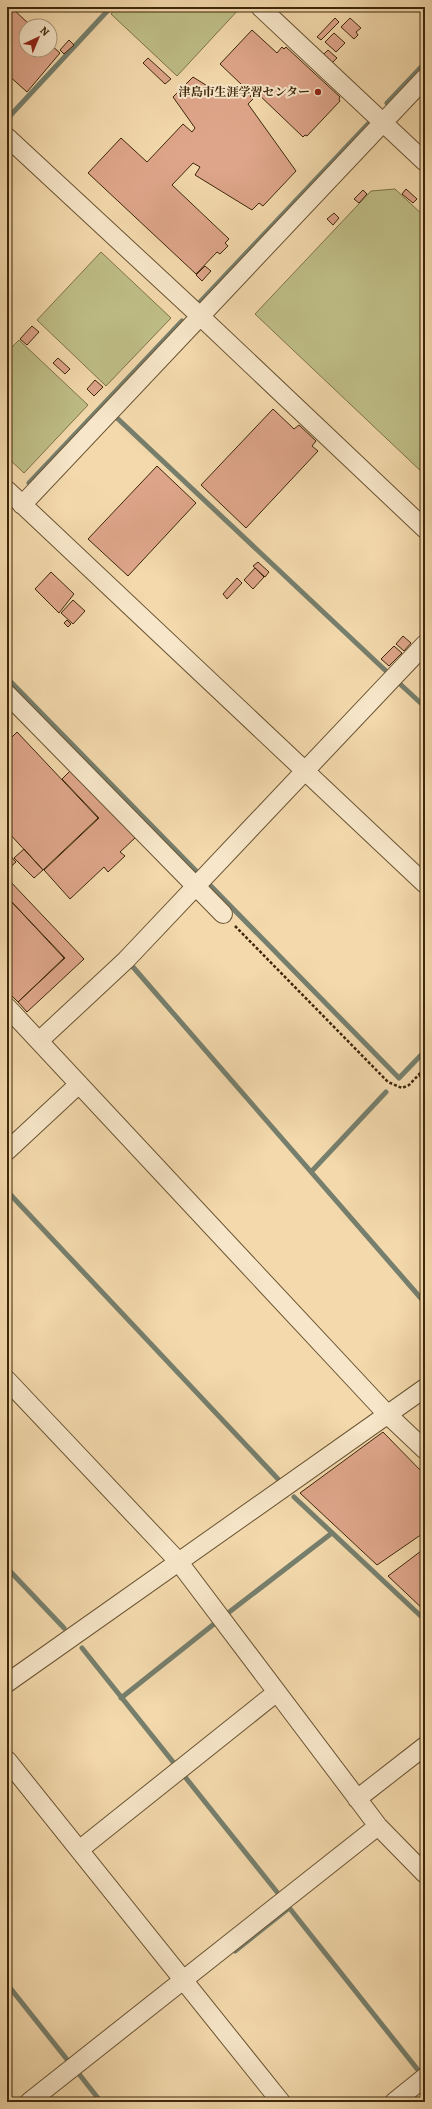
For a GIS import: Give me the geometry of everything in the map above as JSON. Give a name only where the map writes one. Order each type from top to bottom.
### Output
[{"type":"street","points":[[260,7],[425,162]]},
{"type":"street","points":[[22,505],[425,78]]},
{"type":"street","points":[[7,137],[200,316],[425,529]]},
{"type":"street","points":[[7,490],[425,884]]},
{"type":"street","points":[[39,1041],[126,960],[200,880],[425,644]]},
{"type":"street","points":[[7,694],[200,880],[223,914]]},
{"type":"street","points":[[7,1007],[387,1414],[425,1450]]},
{"type":"street","points":[[7,1151],[79,1084]]},
{"type":"street","points":[[7,1380],[178,1561],[378,1826],[425,1874]]},
{"type":"street","points":[[7,1683],[425,1388]]},
{"type":"street","points":[[79,1850],[277,1692]]},
{"type":"street","points":[[357,1799],[425,1746]]},
{"type":"street","points":[[7,1760],[281,2102]]},
{"type":"street","points":[[29,2102],[378,1826]]},
{"type":"street","points":[[394,2102],[425,2077]]},
{"type":"path","points":[[223,914],[388,1082],[402,1088],[409,1085],[425,1068]]},
{"type":"path","points":[[419,1075],[425,1080]]},
{"type":"shaded area","points":[[117,7],[240,8],[177,76],[111,14]]},
{"type":"shaded area","points":[[395,189],[425,217],[425,475],[255,314],[371,191]]},
{"type":"shaded area","points":[[101,252],[171,318],[106,386],[37,320]]},
{"type":"shaded area","points":[[19,340],[88,405],[24,473],[7,457],[7,352]]},
{"type":"building","points":[[7,7],[11,7],[23,18],[18,18],[18,58],[56,58],[27,92],[7,74]]},
{"type":"building","points":[[335,18],[339,22],[321,40],[317,37]]},
{"type":"building","points":[[350,18],[361,28],[356,32],[358,35],[354,39],[341,27]]},
{"type":"building","points":[[252,30],[277,53],[282,47],[284,49],[286,47],[340,97],[340,101],[307,136],[305,135],[303,137],[255,91],[250,96],[253,99],[248,104],[296,171],[263,206],[259,203],[252,210],[195,175],[200,167],[193,163],[172,185],[229,239],[225,243],[228,246],[220,254],[217,252],[196,274],[88,173],[121,138],[147,162],[183,124],[192,132],[195,128],[173,97],[193,77],[225,97],[237,84],[240,87],[242,85],[220,64]]},
{"type":"building","points":[[334,33],[345,43],[336,52],[325,42]]},
{"type":"building","points":[[69,40],[74,45],[64,54],[60,50]]},
{"type":"building","points":[[328,50],[337,58],[332,63],[323,55]]},
{"type":"building","points":[[148,58],[171,79],[165,84],[143,63]]},
{"type":"building","points":[[406,189],[417,199],[413,203],[402,194]]},
{"type":"building","points":[[363,190],[367,194],[359,203],[354,199]]},
{"type":"building","points":[[334,213],[339,218],[333,225],[327,219]]},
{"type":"building","points":[[205,266],[211,271],[202,281],[196,275]]},
{"type":"building","points":[[32,326],[39,332],[27,345],[20,339]]},
{"type":"building","points":[[58,358],[70,369],[65,374],[53,363]]},
{"type":"building","points":[[95,380],[103,387],[94,396],[87,389]]},
{"type":"building","points":[[273,409],[294,429],[299,425],[316,441],[312,446],[318,451],[246,528],[201,485]]},
{"type":"building","points":[[157,466],[196,503],[128,576],[88,539]]},
{"type":"building","points":[[258,562],[269,572],[265,577],[253,566]]},
{"type":"building","points":[[255,568],[264,577],[253,589],[244,580]]},
{"type":"building","points":[[51,572],[74,594],[59,613],[35,589]]},
{"type":"building","points":[[237,578],[242,583],[227,599],[223,594]]},
{"type":"building","points":[[73,600],[85,611],[73,624],[61,613]]},
{"type":"building","points":[[67,620],[71,624],[68,627],[64,623]]},
{"type":"building","points":[[403,636],[411,643],[404,651],[396,644]]},
{"type":"building","points":[[394,646],[402,653],[389,666],[381,659]]},
{"type":"building","points":[[17,732],[98,818],[43,870],[7,831],[7,742]]},
{"type":"building","points":[[72,769],[136,837],[120,852],[125,856],[108,872],[104,867],[70,899],[44,870],[99,818],[62,779]]},
{"type":"building","points":[[24,849],[43,870],[34,878],[14,858]]},
{"type":"building","points":[[7,852],[16,862],[7,870]]},
{"type":"building","points":[[7,878],[84,959],[27,1012],[18,1002],[65,958],[7,897]]},
{"type":"building","points":[[7,897],[64,958],[18,1002],[7,991]]},
{"type":"building","points":[[383,1432],[425,1475],[425,1532],[377,1565],[300,1493]]},
{"type":"building","points":[[425,1548],[425,1611],[388,1576]]},
{"type":"waterway","points":[[7,119],[111,7]]},
{"type":"waterway","points":[[387,103],[425,63]]},
{"type":"waterway","points":[[200,302],[368,124]]},
{"type":"waterway","points":[[29,483],[182,321]]},
{"type":"waterway","points":[[117,418],[386,671]]},
{"type":"waterway","points":[[7,678],[399,1078],[425,1051]]},
{"type":"waterway","points":[[400,684],[425,707]]},
{"type":"waterway","points":[[133,967],[425,1303]]},
{"type":"waterway","points":[[311,1172],[386,1092]]},
{"type":"waterway","points":[[7,1191],[278,1479]]},
{"type":"waterway","points":[[294,1497],[425,1620]]},
{"type":"waterway","points":[[228,1613],[332,1533]]},
{"type":"waterway","points":[[7,1568],[64,1628]]},
{"type":"waterway","points":[[121,1698],[214,1624]]},
{"type":"waterway","points":[[82,1648],[277,1892]]},
{"type":"waterway","points":[[287,1905],[418,2070]]},
{"type":"waterway","points":[[235,1951],[289,1908]]},
{"type":"waterway","points":[[7,1984],[69,2062]]},
{"type":"waterway","points":[[79,2074],[101,2102]]},
{"type":"place","name":"津島市生涯学習センター","points":[[318,92]]}]
